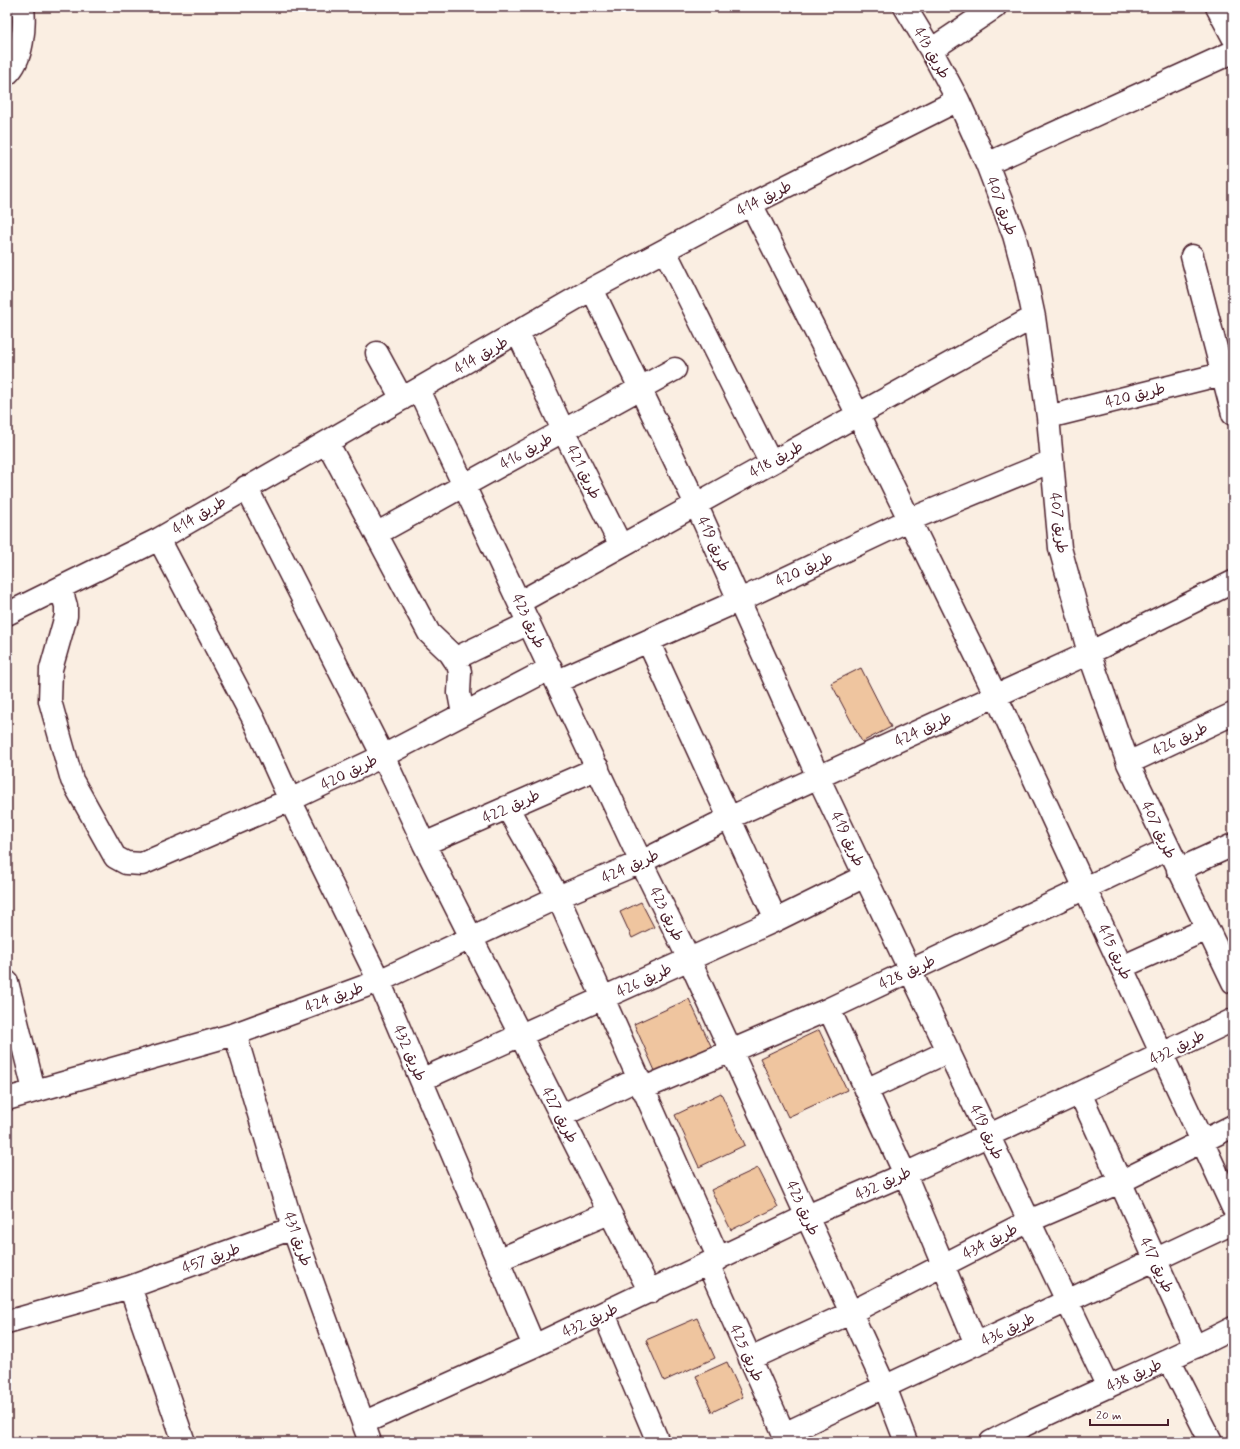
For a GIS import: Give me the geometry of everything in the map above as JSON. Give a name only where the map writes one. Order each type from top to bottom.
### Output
[{"type":"street","points":[[7,74],[20,51],[24,20],[22,7]]},
{"type":"street","name":"طريق 413","points":[[905,7],[931,50],[958,100]]},
{"type":"street","points":[[931,50],[995,7]]},
{"type":"street","points":[[1217,7],[1233,38]]},
{"type":"street","name":"طريق 407","points":[[987,164],[1233,52]]},
{"type":"street","name":"طريق 407","points":[[958,100],[987,164],[1014,235],[1025,275],[1034,317],[1048,417],[1060,548],[1089,653],[1128,764],[1233,982]]},
{"type":"street","name":"طريق 414","points":[[7,614],[159,539],[246,487],[411,395],[592,289],[750,204],[958,100]]},
{"type":"street","name":"طريق 415","points":[[750,204],[858,415],[996,696],[1233,1208]]},
{"type":"street","points":[[665,250],[771,463]]},
{"type":"street","points":[[1192,256],[1233,414]]},
{"type":"street","name":"طريق 419","points":[[592,289],[696,504],[818,777],[1108,1387]]},
{"type":"street","name":"طريق 418","points":[[520,602],[1034,317]]},
{"type":"street","name":"طريق 421","points":[[518,333],[563,430],[621,546]]},
{"type":"street","name":"طريق 423","points":[[377,353],[411,395],[464,485],[689,959],[885,1387],[906,1442]]},
{"type":"street","name":"طريق 416","points":[[376,534],[675,369]]},
{"type":"street","name":"طريق 420","points":[[1048,417],[1222,374]]},
{"type":"street","points":[[326,442],[429,633],[454,659],[460,672],[459,694],[463,714]]},
{"type":"street","name":"طريق 420","points":[[60,589],[64,597],[66,616],[51,669],[50,701],[72,780],[115,857],[126,864],[142,864],[290,800],[383,756],[463,714],[554,675],[648,641],[740,600],[909,520],[1052,461]]},
{"type":"street","name":"طريق 427","points":[[246,487],[383,756],[424,844],[650,1292]]},
{"type":"street","name":"طريق 432","points":[[159,539],[253,718],[290,800],[380,981],[534,1346]]},
{"type":"street","name":"طريق 424","points":[[7,1099],[34,1090],[235,1034],[380,981],[558,897],[642,862],[729,818],[1089,653],[1233,582]]},
{"type":"street","points":[[454,659],[529,623]]},
{"type":"street","points":[[648,641],[776,920]]},
{"type":"street","name":"طريق 426","points":[[1128,764],[1233,714]]},
{"type":"street","name":"طريق 422","points":[[424,844],[598,768]]},
{"type":"street","name":"طريق 425","points":[[507,807],[558,897],[603,999],[714,1262],[750,1360],[785,1438]]},
{"type":"street","name":"طريق 407","points":[[1178,870],[1233,845]]},
{"type":"street","name":"طريق 428","points":[[561,1116],[640,1084],[731,1051],[829,1009],[1168,849]]},
{"type":"street","name":"طريق 426","points":[[421,1080],[776,920],[866,876]]},
{"type":"street","points":[[1122,967],[1207,929]]},
{"type":"street","points":[[7,982],[34,1090]]},
{"type":"street","points":[[829,1009],[905,1174],[976,1344]]},
{"type":"street","name":"طريق 432","points":[[367,1432],[534,1346],[714,1262],[807,1216],[905,1174],[1233,1020]]},
{"type":"street","name":"طريق 431","points":[[235,1034],[293,1228],[367,1432]]},
{"type":"street","points":[[866,1090],[949,1051]]},
{"type":"street","name":"طريق 417","points":[[1080,1093],[1195,1347]]},
{"type":"street","name":"طريق 434","points":[[750,1360],[850,1313],[1030,1221],[1120,1182],[1233,1126]]},
{"type":"street","points":[[498,1260],[609,1212]]},
{"type":"street","name":"طريق 436","points":[[785,1438],[885,1387],[1233,1223]]},
{"type":"street","name":"طريق 457","points":[[7,1322],[130,1287],[293,1228]]},
{"type":"street","points":[[130,1287],[184,1442]]},
{"type":"street","points":[[604,1314],[658,1442]]},
{"type":"street","name":"طريق 438","points":[[991,1442],[1023,1434],[1108,1387],[1169,1360],[1233,1328]]},
{"type":"street","points":[[1169,1360],[1211,1442]]},
{"type":"building","points":[[861,668],[891,727],[862,742],[831,683]]},
{"type":"building","points":[[641,902],[654,927],[632,938],[620,912]]},
{"type":"building","points":[[689,999],[712,1048],[656,1073],[634,1024]]},
{"type":"building","points":[[819,1030],[847,1090],[788,1117],[760,1058]]},
{"type":"building","points":[[721,1093],[745,1145],[699,1167],[675,1115]]},
{"type":"building","points":[[758,1168],[778,1207],[731,1230],[711,1190]]},
{"type":"building","points":[[697,1318],[715,1358],[664,1381],[646,1340]]},
{"type":"building","points":[[727,1362],[743,1397],[712,1412],[696,1376]]}]
